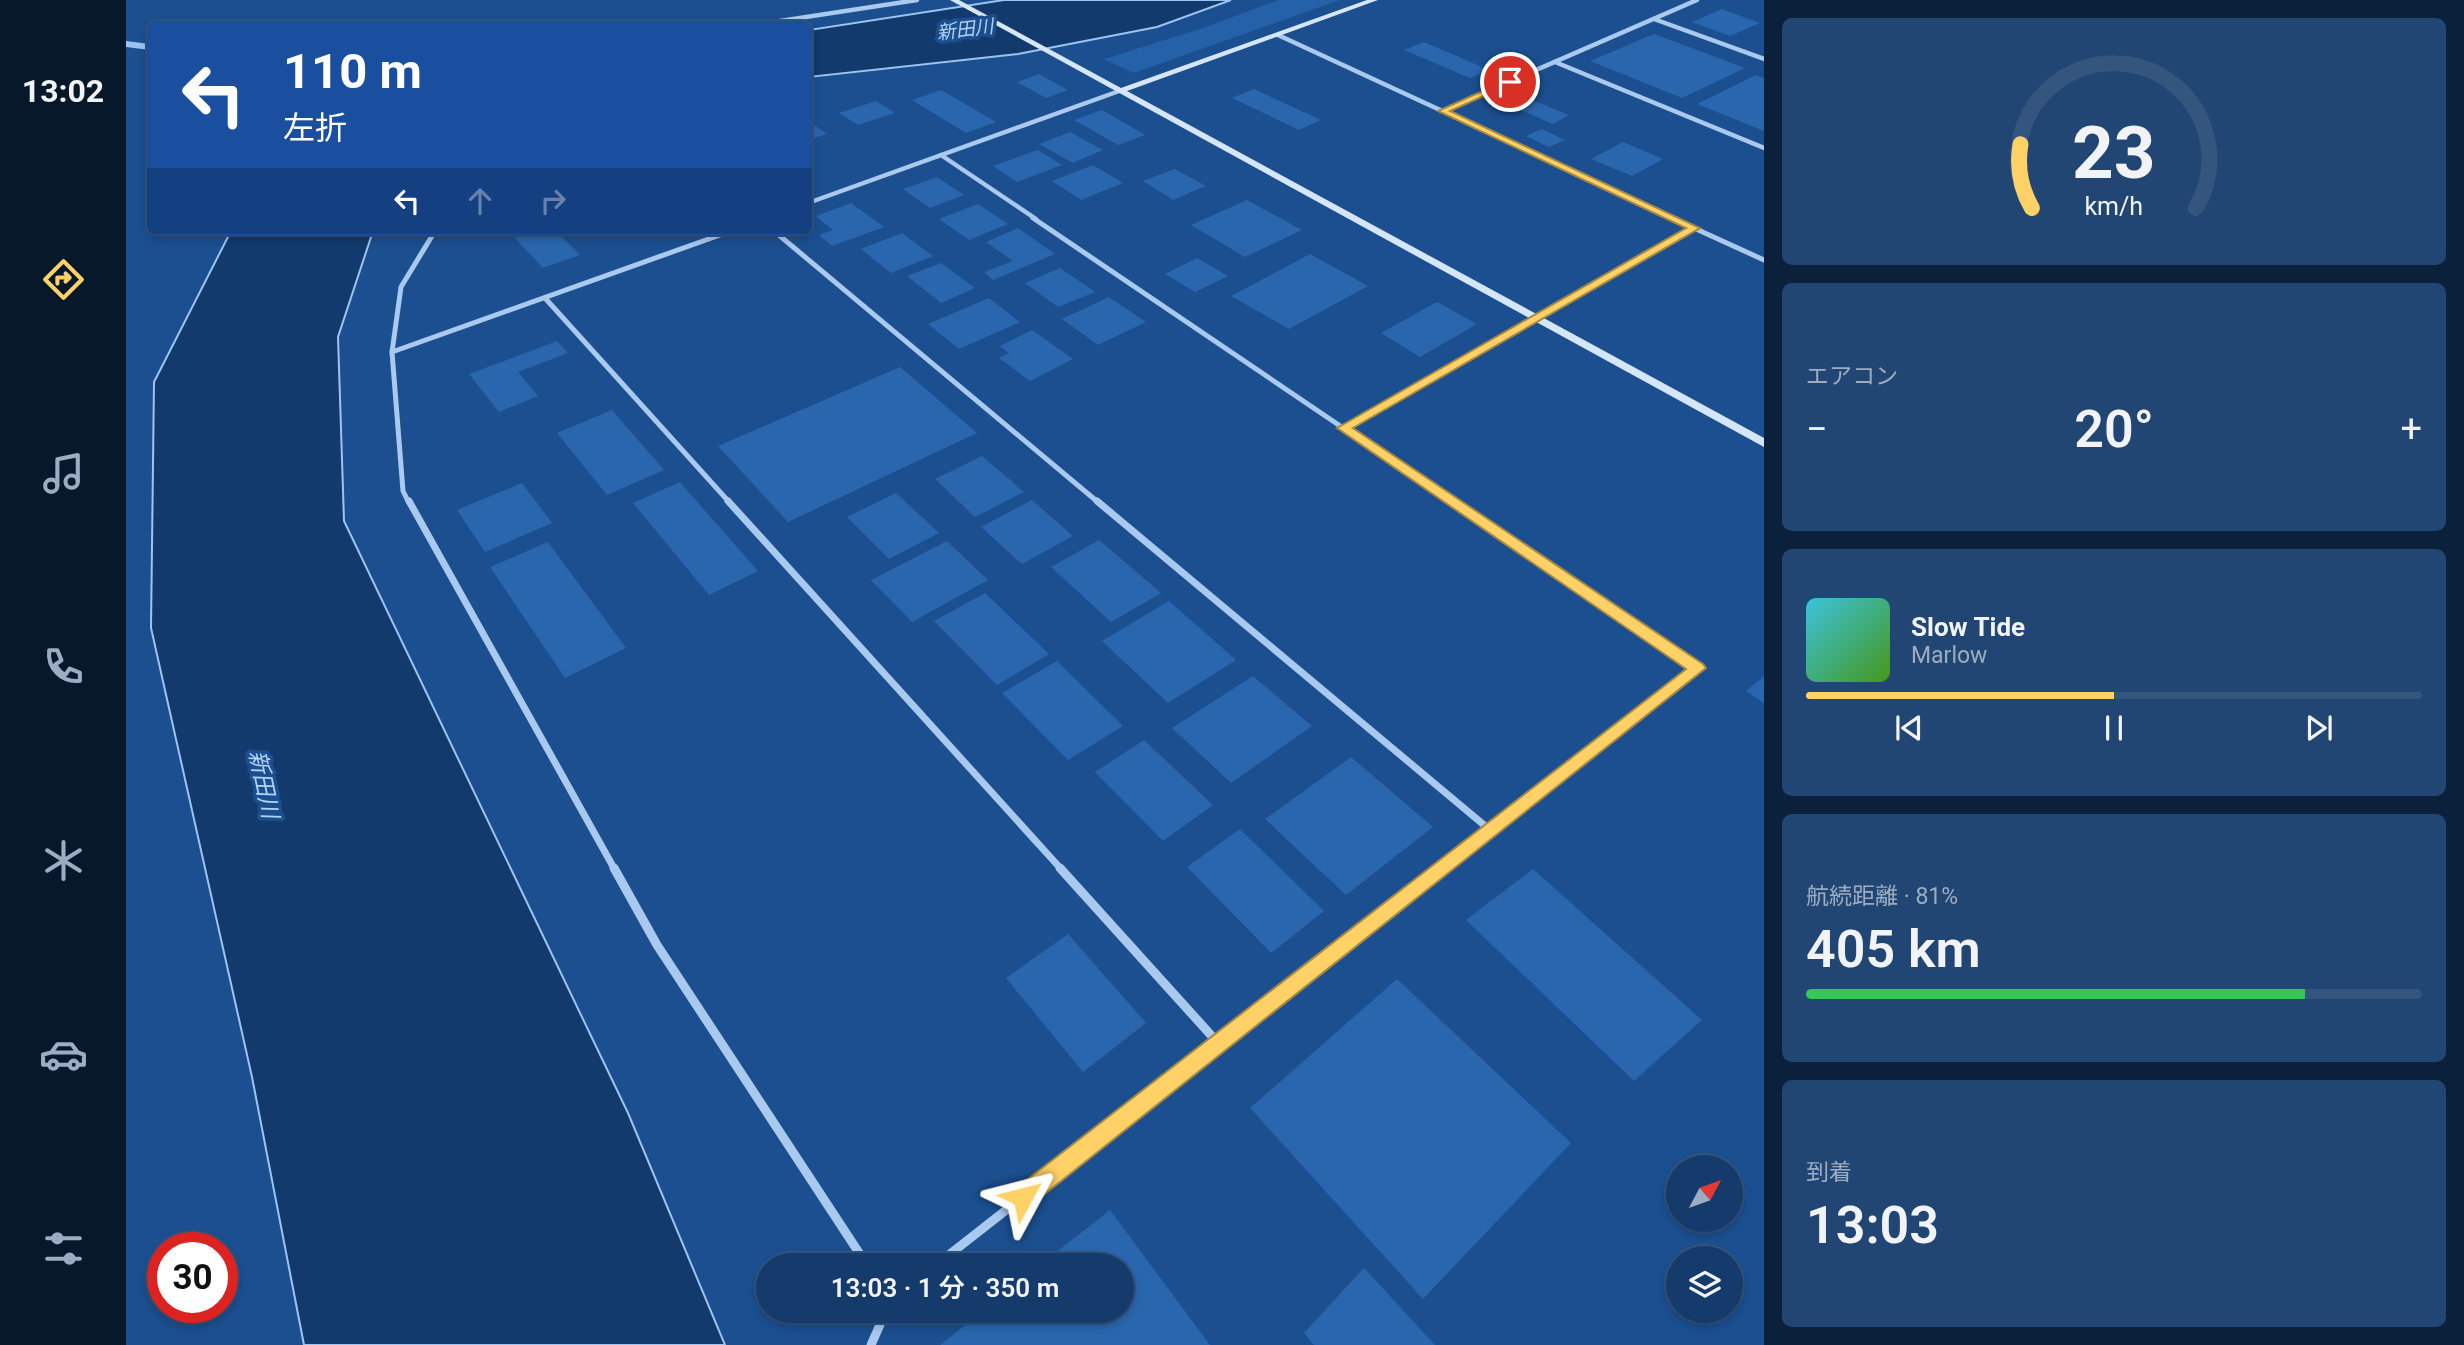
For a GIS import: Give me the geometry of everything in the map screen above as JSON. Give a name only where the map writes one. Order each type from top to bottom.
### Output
[{"type":"street","points":[[780,21],[917,0]]},
{"type":"street","points":[[954,0],[1764,443]]},
{"type":"street","points":[[812,202],[1374,0]]},
{"type":"street","points":[[1442,111],[1697,0]]},
{"type":"street","points":[[1654,19],[1764,60]]},
{"type":"street","points":[[1278,35],[1764,260]]},
{"type":"street","points":[[1555,62],[1764,148]]},
{"type":"street","points":[[940,155],[1698,668],[951,1253]]},
{"type":"street","points":[[1343,428],[1695,228]]},
{"type":"street","points":[[433,235],[401,287],[392,352],[403,491],[657,944],[859,1253]]},
{"type":"street","points":[[392,352],[720,235]]},
{"type":"street","points":[[779,235],[1490,831]]},
{"type":"street","points":[[545,298],[1219,1044]]},
{"type":"street","points":[[872,1345],[881,1323]]},
{"type":"shaded area","points":[[1278,0],[1340,0],[1134,73],[1104,59],[1203,28]]},
{"type":"water","name":"新田川","points":[[1004,0],[1231,0],[1157,27],[1018,54],[812,77],[812,30]]},
{"type":"water","name":"新田川","points":[[229,235],[372,235],[338,337],[344,521],[628,1113],[725,1345],[304,1345],[252,1077],[151,628],[154,382]]},
{"type":"building","points":[[1722,9],[1760,23],[1730,36],[1692,22]]},
{"type":"building","points":[[1654,34],[1745,68],[1682,98],[1590,61]]},
{"type":"building","points":[[1424,42],[1489,70],[1470,78],[1404,50]]},
{"type":"building","points":[[1039,74],[1068,90],[1046,98],[1017,82]]},
{"type":"building","points":[[1756,75],[1764,78],[1764,131],[1697,104]]},
{"type":"building","points":[[1254,89],[1321,120],[1299,130],[1232,98]]},
{"type":"building","points":[[941,90],[996,122],[966,133],[912,100]]},
{"type":"building","points":[[1520,95],[1569,115],[1553,124],[1504,103]]},
{"type":"building","points":[[876,101],[895,113],[858,125],[839,113]]},
{"type":"building","points":[[1102,110],[1145,135],[1118,145],[1074,120]]},
{"type":"building","points":[[812,124],[827,134],[812,139]]},
{"type":"building","points":[[1542,129],[1565,140],[1549,147],[1526,136]]},
{"type":"building","points":[[1070,132],[1103,150],[1073,163],[1039,144]]},
{"type":"building","points":[[1623,142],[1663,159],[1632,176],[1591,159]]},
{"type":"building","points":[[1038,150],[1062,165],[1017,182],[993,166]]},
{"type":"building","points":[[1093,165],[1123,183],[1081,200],[1052,181]]},
{"type":"building","points":[[1175,169],[1206,186],[1173,200],[1143,181]]},
{"type":"building","points":[[937,177],[964,195],[930,208],[903,189]]},
{"type":"building","points":[[1247,200],[1302,230],[1245,257],[1191,225]]},
{"type":"building","points":[[851,203],[884,227],[832,246],[819,235],[833,230],[816,216]]},
{"type":"building","points":[[978,204],[1008,224],[969,240],[939,219]]},
{"type":"building","points":[[1018,228],[1055,254],[993,280],[984,272],[1013,261],[986,242]]},
{"type":"building","points":[[902,233],[933,256],[891,273],[861,249]]},
{"type":"building","points":[[560,235],[580,255],[543,268],[514,237]]},
{"type":"building","points":[[1310,254],[1368,286],[1289,329],[1231,296]]},
{"type":"building","points":[[1197,258],[1228,276],[1195,292],[1165,274]]},
{"type":"building","points":[[941,263],[975,288],[941,303],[907,276]]},
{"type":"building","points":[[1060,268],[1095,292],[1058,307],[1025,283]]},
{"type":"building","points":[[1109,297],[1146,322],[1098,345],[1062,319]]},
{"type":"building","points":[[989,298],[1020,322],[959,349],[928,324]]},
{"type":"building","points":[[1437,302],[1477,324],[1420,357],[1381,333]]},
{"type":"building","points":[[1032,330],[1073,359],[1030,381],[999,358],[1009,353],[1000,346]]},
{"type":"building","points":[[557,341],[568,353],[518,372],[538,396],[499,412],[469,374]]},
{"type":"building","points":[[900,367],[977,433],[788,522],[718,446]]},
{"type":"building","points":[[612,410],[664,470],[607,495],[557,433]]},
{"type":"building","points":[[982,456],[1024,492],[975,517],[935,479]]},
{"type":"building","points":[[680,482],[758,571],[709,595],[633,503]]},
{"type":"building","points":[[522,483],[552,523],[485,552],[457,510]]},
{"type":"building","points":[[896,493],[939,533],[889,559],[847,517]]},
{"type":"building","points":[[1032,500],[1073,536],[1022,564],[981,527]]},
{"type":"building","points":[[1099,540],[1161,593],[1111,622],[1051,567]]},
{"type":"building","points":[[947,541],[988,580],[912,622],[871,580]]},
{"type":"building","points":[[548,542],[626,648],[565,678],[490,567]]},
{"type":"building","points":[[985,593],[1049,654],[997,685],[934,621]]},
{"type":"building","points":[[1169,601],[1236,660],[1168,703],[1102,641]]},
{"type":"building","points":[[1057,661],[1123,726],[1068,760],[1002,693]]},
{"type":"building","points":[[1253,676],[1312,726],[1231,783],[1172,728]]},
{"type":"building","points":[[1764,676],[1764,703],[1746,691]]},
{"type":"building","points":[[1144,740],[1213,805],[1163,841],[1095,772]]},
{"type":"building","points":[[1351,757],[1433,827],[1346,895],[1265,819]]},
{"type":"building","points":[[1240,829],[1324,911],[1271,953],[1187,867]]},
{"type":"building","points":[[1533,869],[1702,1020],[1634,1081],[1466,920]]},
{"type":"building","points":[[1068,934],[1146,1023],[1083,1072],[1006,978]]},
{"type":"building","points":[[1397,979],[1571,1143],[1423,1299],[1250,1108]]},
{"type":"building","points":[[1110,1210],[1210,1345],[940,1345],[968,1323],[1134,1323],[1134,1253],[1055,1253]]},
{"type":"building","points":[[1364,1268],[1435,1345],[1314,1345],[1304,1333]]},
{"type":"waterway","points":[[126,44],[147,47]]},
{"type":"route","points":[[1023,1197],[1698,668],[1343,428],[1695,228],[1442,111],[1510,82]]}]
